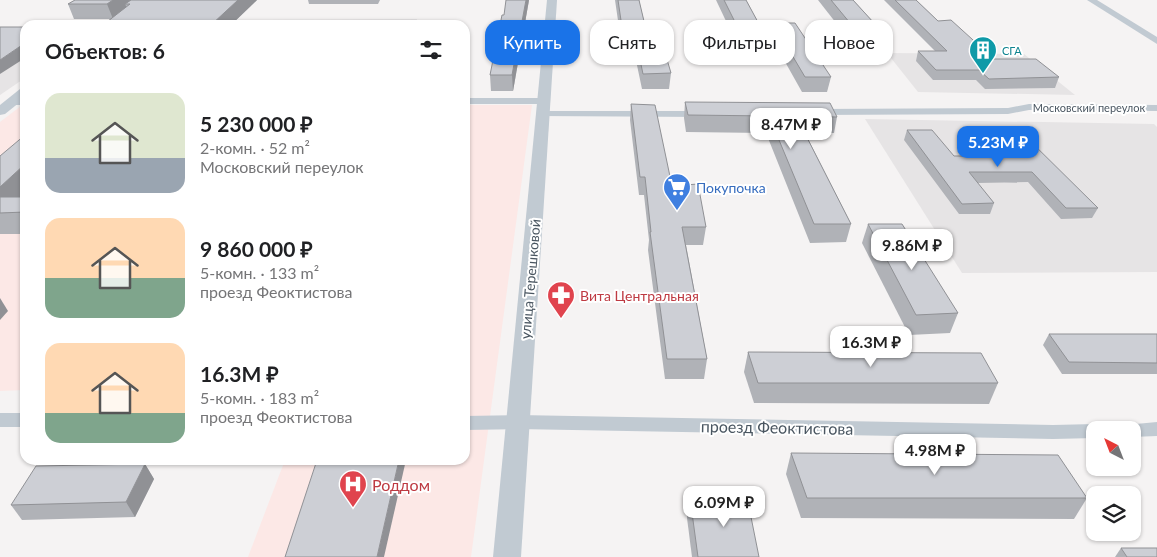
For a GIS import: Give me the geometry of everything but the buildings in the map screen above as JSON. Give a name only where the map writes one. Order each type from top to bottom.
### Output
[{"type":"street","name":"улица Терешковой","points":[[507,557],[552,0]]},
{"type":"street","points":[[1091,0],[1157,41]]},
{"type":"street","points":[[470,101],[542,108],[712,114]]},
{"type":"street","points":[[0,111],[19,102]]},
{"type":"street","name":"Московский переулок","points":[[809,112],[1008,111],[1029,107],[1157,108]]},
{"type":"street","points":[[0,420],[20,420]]},
{"type":"street","name":"проезд Феоктистова","points":[[470,423],[518,422],[1086,431]]},
{"type":"street","points":[[1141,430],[1157,429]]},
{"type":"shaded area","points":[[417,19],[417,20],[268,20]]},
{"type":"shaded area","points":[[20,31],[20,81],[0,95],[0,32]]},
{"type":"shaded area","points":[[893,53],[1024,54],[1075,95],[918,92],[893,61]]},
{"type":"shaded area","points":[[470,105],[532,105],[471,557],[248,557],[283,465],[470,465]]},
{"type":"shaded area","points":[[20,107],[20,390],[0,391],[0,122]]},
{"type":"shaded area","points":[[865,119],[1154,124],[1157,127],[1157,272],[962,273]]},
{"type":"place","name":"СГА","points":[[983,74]]},
{"type":"place","name":"Покупочка","points":[[677,211]]},
{"type":"place","name":"Вита Центральная","points":[[561,319]]},
{"type":"place","name":"Роддом","points":[[353,508]]}]
